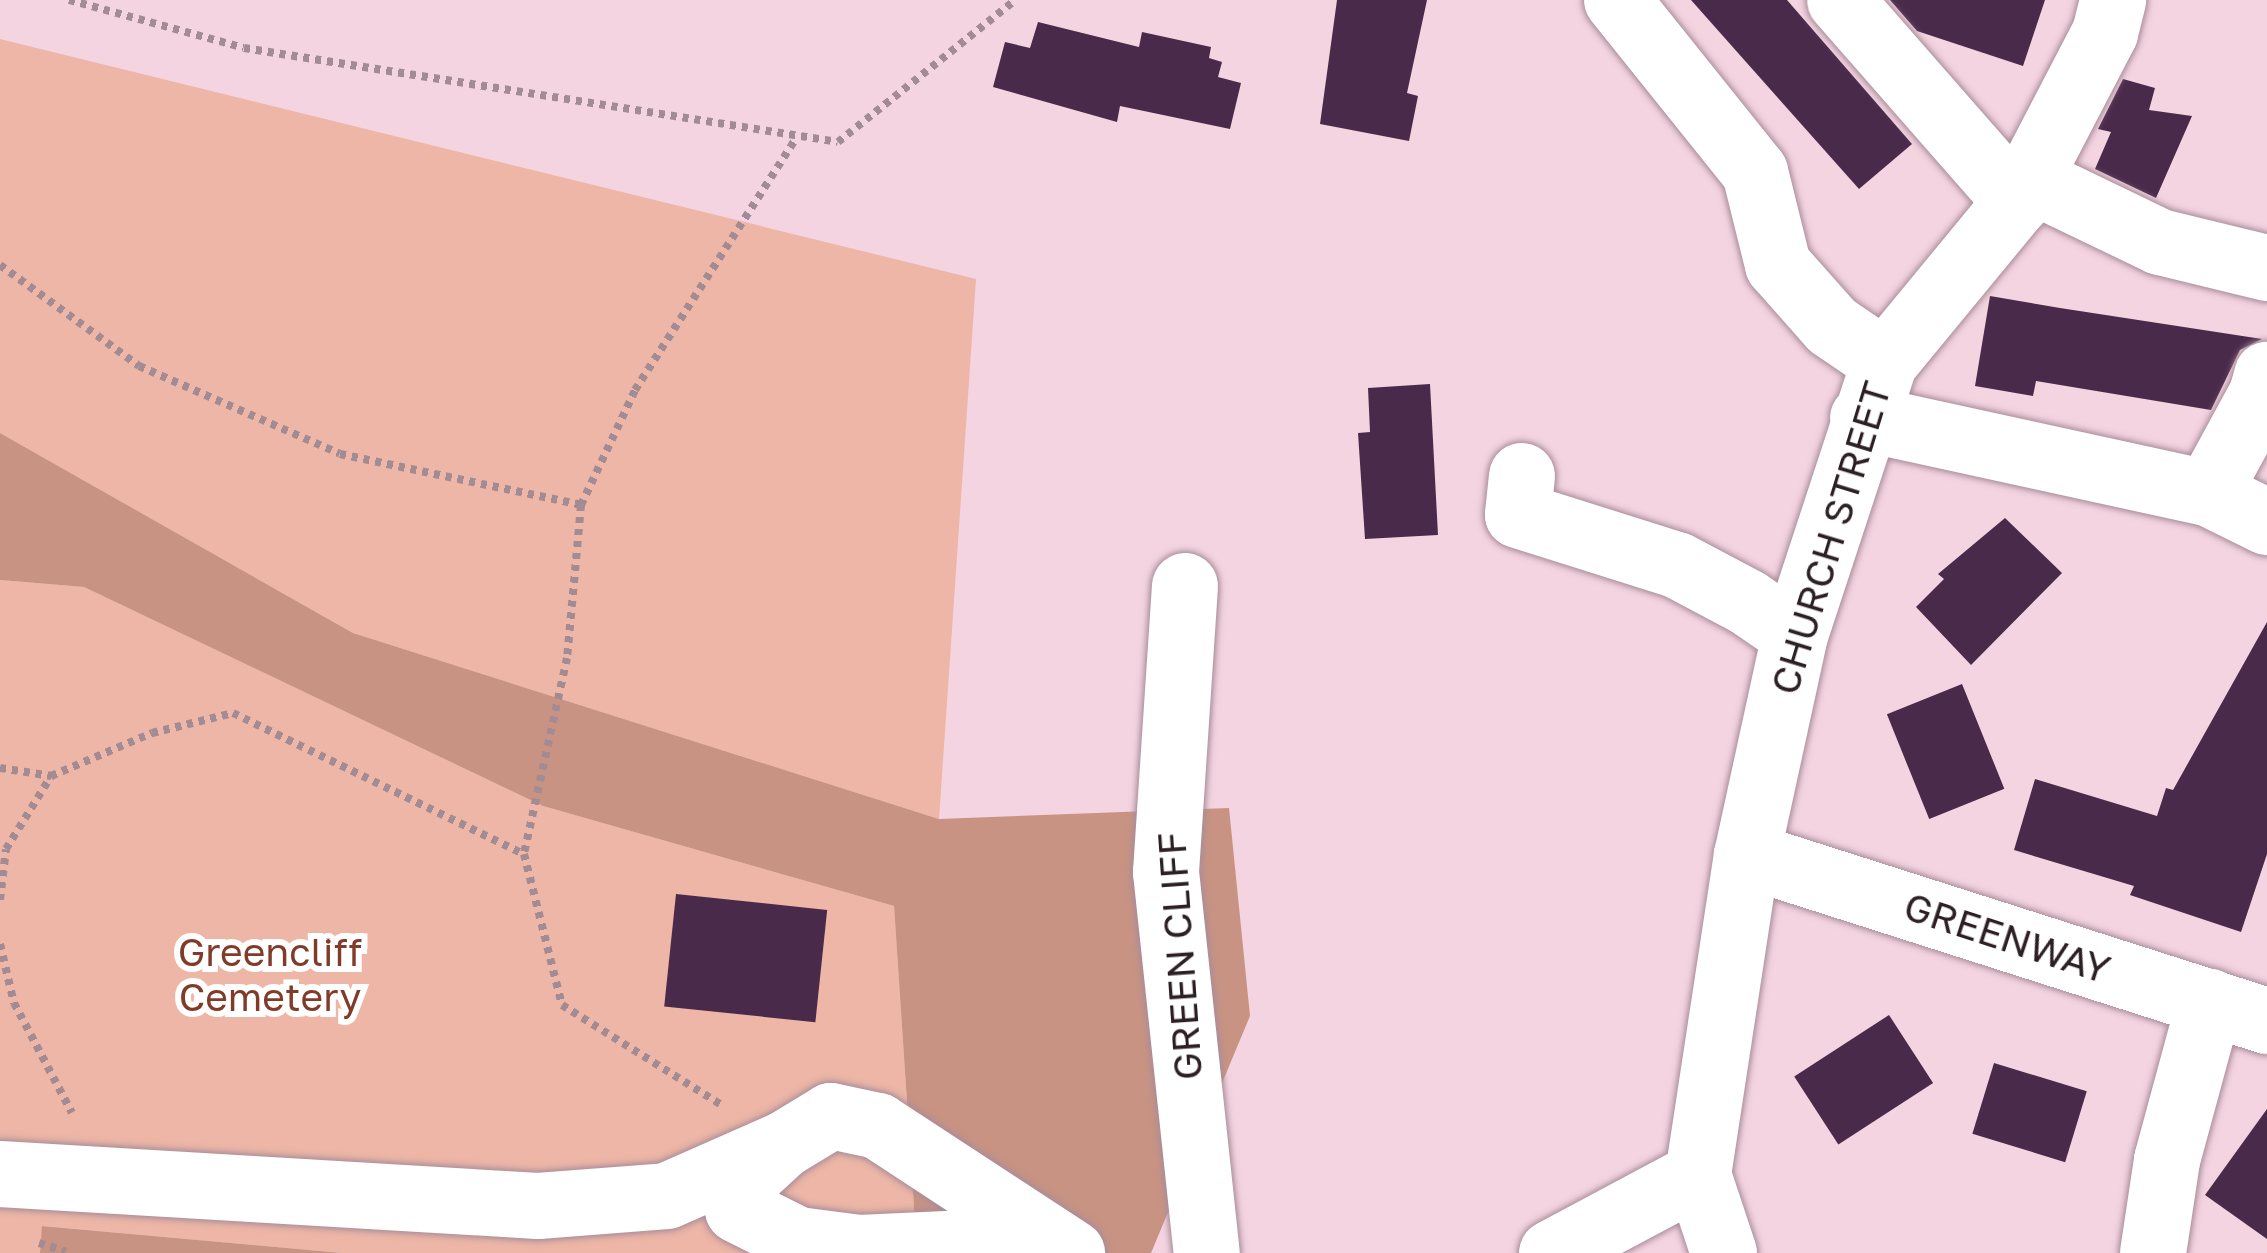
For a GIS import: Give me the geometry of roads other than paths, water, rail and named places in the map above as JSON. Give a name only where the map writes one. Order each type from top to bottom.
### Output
[{"type":"street","points":[[1617,0],[1755,172],[1778,265],[1832,326],[1874,390],[2208,493],[2267,522]]},
{"type":"street","points":[[1840,0],[2023,190],[2160,242],[2267,268]]},
{"type":"street","name":"CHURCH STREET","points":[[1747,855],[1795,635],[1874,390],[2023,190],[2105,33],[2113,0]]},
{"type":"street","points":[[2208,493],[2263,394],[2267,375]]},
{"type":"street","points":[[1522,476],[1518,515],[1678,565],[1747,602],[1795,635]]},
{"type":"street","name":"GREEN CLIFF","points":[[1185,586],[1166,872],[1208,1253]]},
{"type":"street","points":[[1724,1253],[1698,1175],[1747,855]]},
{"type":"street","name":"GREENWAY","points":[[1747,855],[2238,1012]]},
{"type":"street","points":[[2153,1253],[2167,1160],[2238,1012]]},
{"type":"street","points":[[0,1174],[118,1185],[538,1206],[667,1196],[784,1144],[831,1116],[878,1126],[1072,1253]]},
{"type":"street","points":[[784,1144],[742,1182],[738,1210],[798,1240],[859,1248],[968,1243],[1011,1253]]},
{"type":"street","points":[[1552,1253],[1698,1175]]},
{"type":"park label","name":"Greencliff Cemetery","points":[[270,976]]}]
